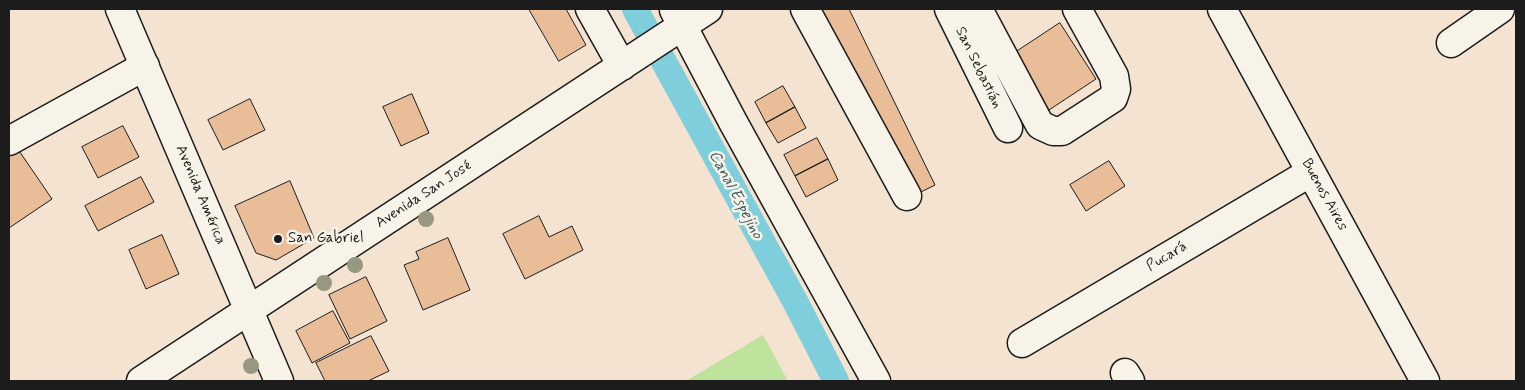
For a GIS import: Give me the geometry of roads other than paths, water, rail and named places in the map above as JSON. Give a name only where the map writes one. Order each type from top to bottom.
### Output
[{"type":"street","name":"Avenida América","points":[[120,9],[279,381]]},
{"type":"street","points":[[590,9],[624,64]]},
{"type":"street","name":"Avenida San José","points":[[141,381],[624,64],[675,23],[708,9]]},
{"type":"street","points":[[805,9],[906,196]]},
{"type":"street","name":"San Sebastián","points":[[949,9],[1008,128]]},
{"type":"street","points":[[978,9],[1040,124],[1053,131],[1062,131],[1113,98],[1116,89],[1114,76],[1077,9]]},
{"type":"street","name":"Buenos Aires","points":[[1222,9],[1425,381]]},
{"type":"street","points":[[1451,44],[1500,9]]},
{"type":"street","points":[[675,23],[733,122],[876,381]]},
{"type":"street","points":[[9,141],[145,66]]},
{"type":"street","name":"Pucará","points":[[1022,343],[1311,172]]},
{"type":"waterway","name":"Canal Espejino","points":[[635,9],[796,303],[836,381]]},
{"type":"place","name":"San Gabriel","points":[[278,239]]}]
